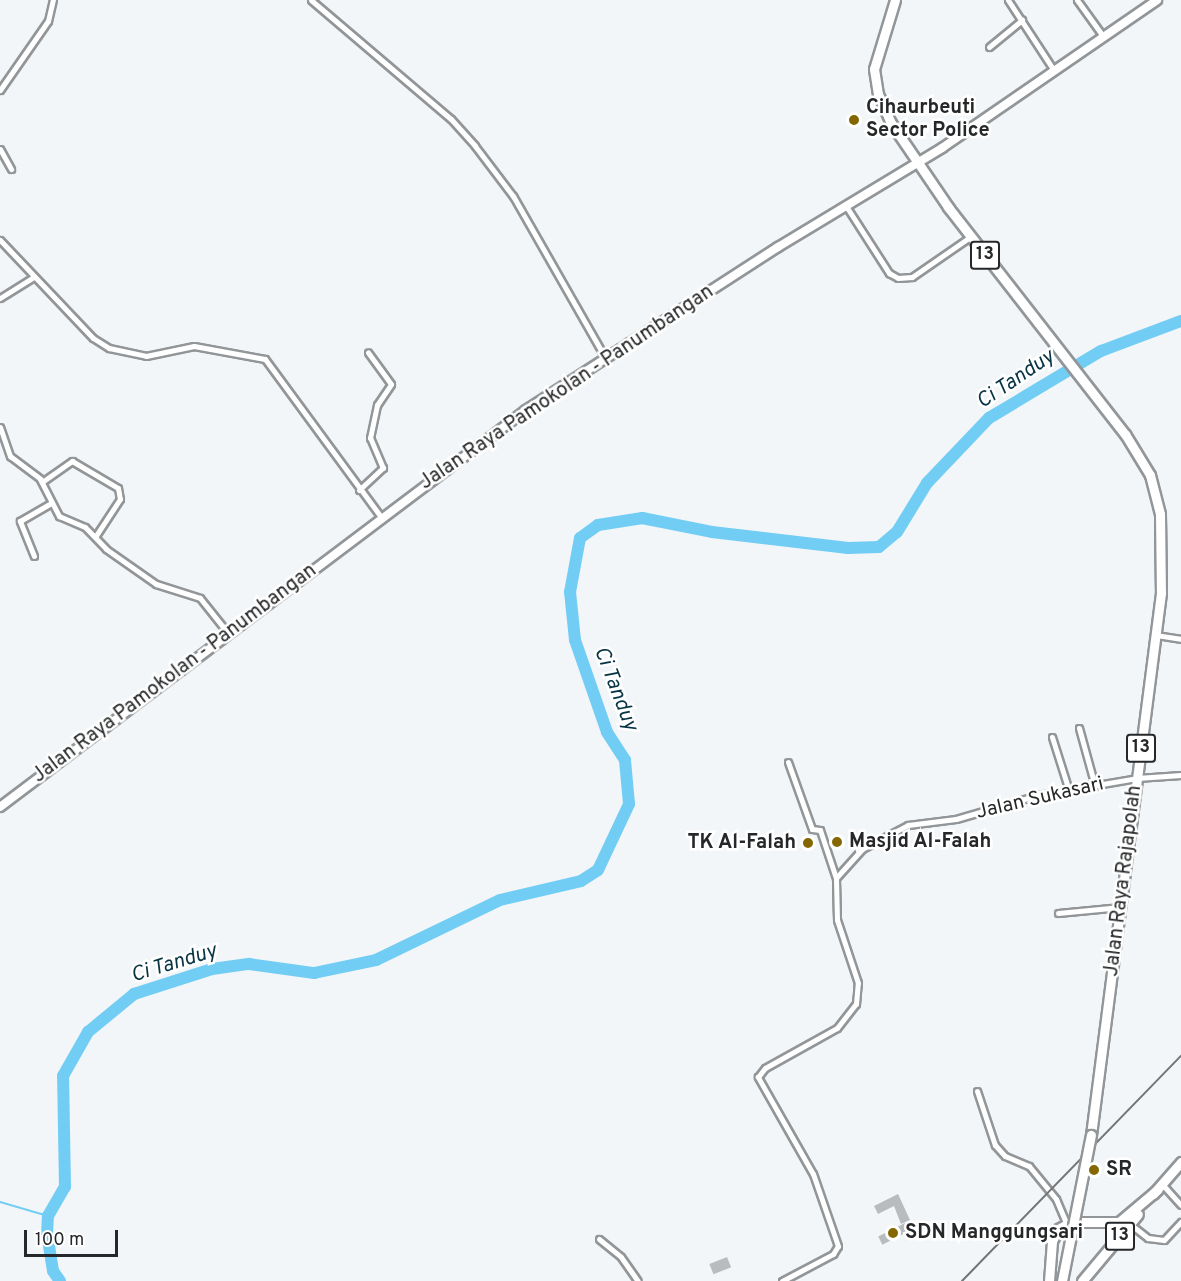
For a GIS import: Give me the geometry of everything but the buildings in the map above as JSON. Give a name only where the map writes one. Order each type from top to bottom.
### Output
[{"type":"highway","name":"Jalan Raya Rajapolah","points":[[895,0],[874,69],[882,104],[918,162],[970,237],[1086,381],[1132,445],[1156,496],[1163,574],[1156,635],[1091,1135],[1062,1281]]},
{"type":"highway","name":"13","points":[[1066,1223],[1119,1222],[1180,1165]]},
{"type":"highway","name":"13","points":[[1082,1281],[1159,1187]]},
{"type":"highway","points":[[1049,1281],[1052,1240],[1066,1223]]},
{"type":"main road","name":"Jalan Raya Pamokolan - Panumbangan","points":[[0,807],[228,632],[526,410],[918,162],[1157,0]]},
{"type":"street","points":[[0,90],[48,21],[53,0]]},
{"type":"street","points":[[311,0],[451,119],[475,146],[513,196],[606,359]]},
{"type":"street","points":[[1008,0],[1053,69]]},
{"type":"street","points":[[1077,0],[1103,36]]},
{"type":"street","points":[[989,47],[1023,20]]},
{"type":"street","points":[[0,149],[11,169]]},
{"type":"street","points":[[846,206],[889,273],[898,278],[912,278],[970,237]]},
{"type":"street","points":[[0,240],[93,338],[121,353],[146,356],[194,345],[265,359],[381,517]]},
{"type":"street","points":[[0,298],[34,277]]},
{"type":"street","points":[[359,490],[383,468],[370,438],[377,405],[391,384],[368,352]]},
{"type":"street","points":[[0,427],[10,456],[42,482],[59,516],[94,537],[156,584],[200,598],[228,632]]},
{"type":"street","points":[[42,482],[72,461],[118,488],[120,499],[94,537]]},
{"type":"street","points":[[34,556],[20,521],[51,503]]},
{"type":"street","points":[[1156,635],[1181,639]]},
{"type":"street","points":[[1078,728],[1095,786]]},
{"type":"street","points":[[1052,737],[1069,791]]},
{"type":"street","points":[[782,1281],[833,1254],[838,1241],[813,1174],[758,1077],[765,1068],[837,1028],[856,1004],[858,983],[837,921],[836,878],[820,830],[812,829],[788,762]]},
{"type":"street","name":"Jalan Sukasari","points":[[836,878],[862,849],[891,830],[1137,778],[1181,775]]},
{"type":"street","points":[[1058,913],[1121,907]]},
{"type":"street","points":[[977,1091],[995,1145],[1005,1155],[1029,1166],[1056,1199],[1066,1223]]},
{"type":"street","points":[[1159,1187],[1181,1205]]},
{"type":"street","points":[[1130,1224],[1159,1240],[1170,1236],[1181,1221]]},
{"type":"street","points":[[599,1239],[620,1255],[638,1281]]},
{"type":"waterway","name":"Ci Tanduy","points":[[60,1281],[53,1271],[47,1234],[48,1216],[65,1187],[63,1076],[88,1032],[134,994],[212,969],[249,964],[314,973],[376,960],[500,900],[581,881],[598,870],[629,804],[625,760],[607,732],[575,640],[570,592],[580,538],[598,525],[642,518],[712,532],[848,548],[879,547],[897,532],[927,483],[989,418],[1101,351],[1181,321]]},
{"type":"waterway","points":[[0,1202],[48,1216]]},
{"type":"railway","points":[[962,1281],[1181,1056]]},
{"type":"place","name":"Cihaurbeuti Sector Police","points":[[854,120]]},
{"type":"place","name":"Masjid Al-Falah","points":[[837,842]]},
{"type":"place","name":"TK Al-Falah","points":[[808,843]]},
{"type":"place","name":"SR","points":[[1094,1170]]},
{"type":"place","name":"SDN Manggungsari","points":[[893,1233]]}]
